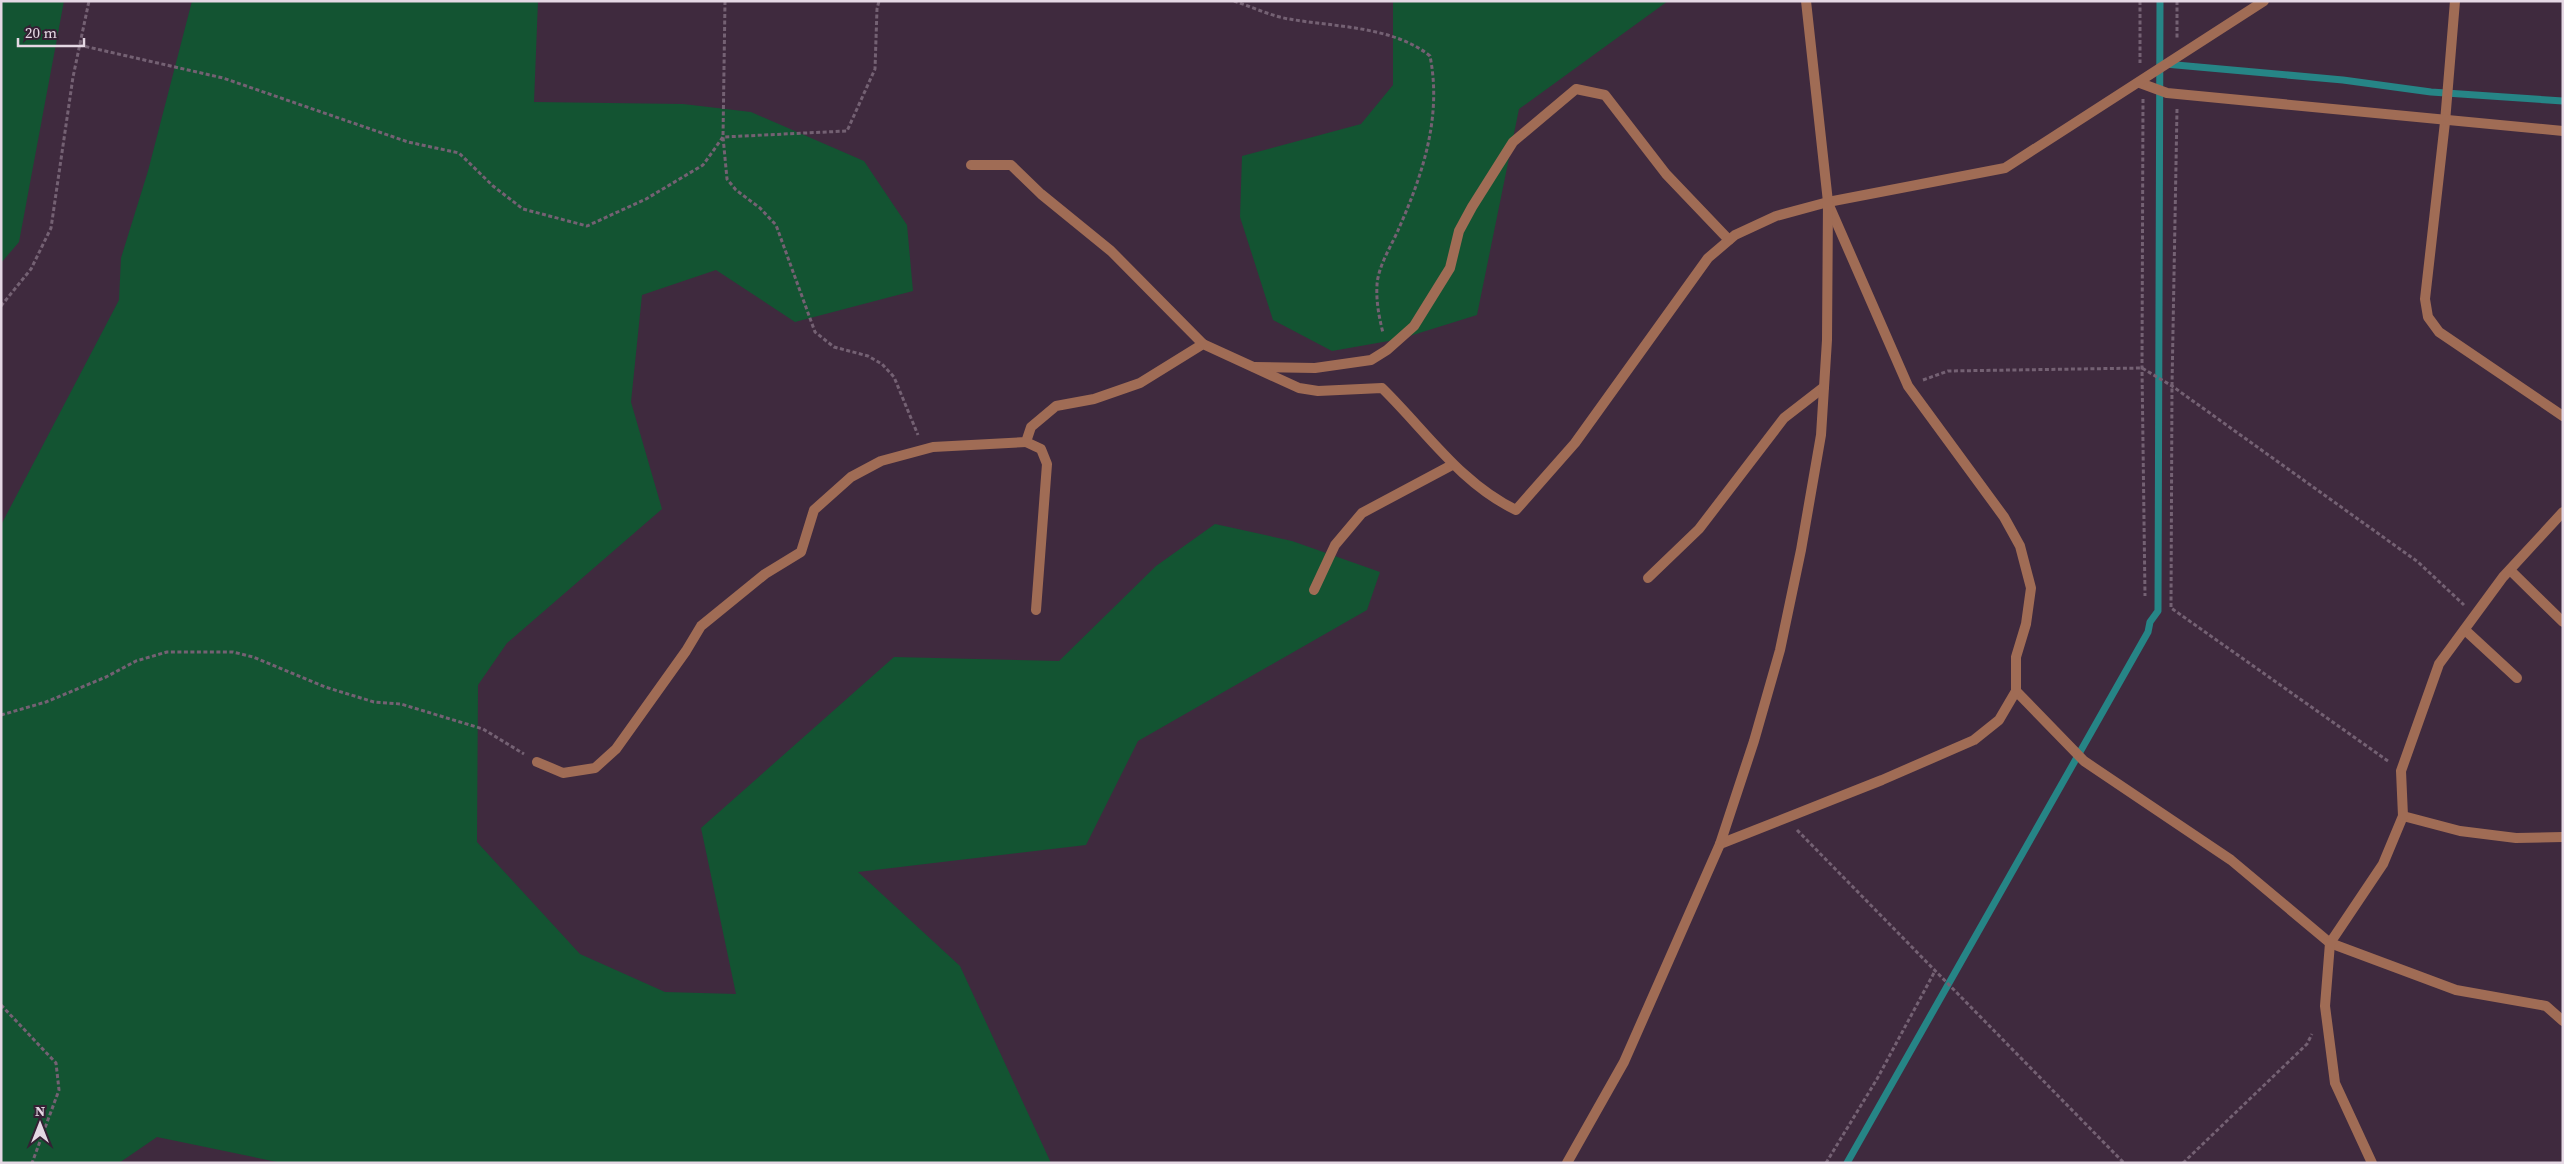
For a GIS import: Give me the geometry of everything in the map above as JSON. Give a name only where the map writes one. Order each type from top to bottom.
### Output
[{"type":"street","points":[[1567,1163],[1624,1062],[1720,844],[1754,740],[1780,650],[1801,550],[1820,435],[1827,340],[1828,202],[1806,1]]},
{"type":"street","points":[[971,165],[1011,165],[1041,194],[1112,252],[1203,344],[1299,388],[1318,391],[1382,388],[1410,416],[1452,465],[1497,501],[1516,510],[1575,443],[1708,258],[1729,240],[1776,216],[1828,202],[2005,168],[2140,83],[2264,1]]},
{"type":"street","points":[[2455,1],[2445,122],[2425,299],[2428,317],[2439,332],[2563,416]]},
{"type":"street","points":[[2140,83],[2167,93],[2445,122],[2563,132]]},
{"type":"street","points":[[1254,367],[1315,368],[1370,360],[1387,350],[1414,326],[1450,268],[1459,231],[1472,207],[1514,142],[1576,89],[1605,95],[1666,174],[1729,240]]},
{"type":"street","points":[[1720,844],[1974,740],[2000,720],[2016,691],[2016,658],[2026,624],[2031,588],[2020,546],[2004,517],[1908,386],[1828,202]]},
{"type":"street","points":[[1026,442],[1031,427],[1056,406],[1094,399],[1140,383],[1203,344]]},
{"type":"street","points":[[1648,578],[1699,529],[1784,418],[1824,387]]},
{"type":"street","points":[[537,762],[563,773],[595,768],[616,749],[686,651],[701,626],[765,574],[801,552],[814,510],[851,476],[881,461],[924,449],[1026,442],[1041,449],[1046,464],[1036,610]]},
{"type":"street","points":[[1314,590],[1335,545],[1362,513],[1452,465]]},
{"type":"street","points":[[2372,1163],[2335,1083],[2325,1006],[2330,943],[2383,864],[2403,816],[2401,771],[2439,664],[2510,570],[2563,512]]},
{"type":"street","points":[[2510,570],[2555,617],[2563,622]]},
{"type":"street","points":[[2465,630],[2517,678]]},
{"type":"street","points":[[2016,691],[2084,761],[2231,860],[2330,943],[2456,990],[2546,1006],[2563,1021]]},
{"type":"street","points":[[2403,816],[2460,831],[2516,838],[2563,837]]},
{"type":"path","points":[[1,306],[31,269],[51,228],[79,45],[89,1]]},
{"type":"path","points":[[726,1],[724,138],[727,179],[736,190],[760,208],[776,224],[815,332],[834,347],[868,356],[882,364],[894,377],[924,449]]},
{"type":"path","points":[[79,45],[223,78],[408,142],[459,153],[493,186],[523,209],[587,226],[646,199],[703,165],[724,138],[847,131],[875,69],[877,9],[879,1]]},
{"type":"path","points":[[1234,1],[1288,19],[1332,24],[1407,40],[1430,56],[1435,80],[1435,106],[1419,183],[1377,282],[1377,305],[1387,350]]},
{"type":"path","points":[[2140,1],[2140,83],[2143,105],[2142,368],[2145,596]]},
{"type":"path","points":[[2177,1],[2177,58]]},
{"type":"path","points":[[2178,94],[2172,386],[2171,608],[2401,771]]},
{"type":"path","points":[[1908,386],[1948,370],[2142,368],[2172,386],[2418,562],[2475,616]]},
{"type":"path","points":[[1,715],[46,702],[144,659],[167,652],[233,652],[253,657],[325,687],[374,702],[401,704],[483,728],[537,762]]},
{"type":"path","points":[[1786,818],[2124,1163]]},
{"type":"path","points":[[1826,1163],[1876,1079],[1935,971]]},
{"type":"path","points":[[1,1005],[56,1063],[59,1090],[32,1163]]},
{"type":"path","points":[[2183,1163],[2307,1044],[2325,1006]]},
{"type":"green space","points":[[1,1],[64,1],[19,242],[1,263]]},
{"type":"green space","points":[[192,1],[538,1],[534,102],[683,104],[751,112],[864,161],[907,225],[913,291],[795,322],[716,270],[642,295],[631,402],[662,509],[507,643],[478,685],[477,842],[580,954],[665,992],[736,994],[701,828],[894,657],[1059,661],[1156,566],[1215,524],[1292,541],[1380,572],[1367,610],[1138,741],[1086,845],[858,872],[960,966],[1051,1163],[282,1163],[157,1137],[119,1163],[1,1163],[1,525],[119,300],[121,258],[148,171]]},
{"type":"green space","points":[[1393,1],[1668,1],[1519,109],[1477,315],[1400,339],[1332,351],[1273,320],[1240,217],[1242,156],[1361,124],[1393,85]]},
{"type":"waterway","points":[[1847,1163],[2148,632],[2150,622],[2158,611],[2160,1]]},
{"type":"waterway","points":[[2165,64],[2343,80],[2431,92],[2563,101]]}]
